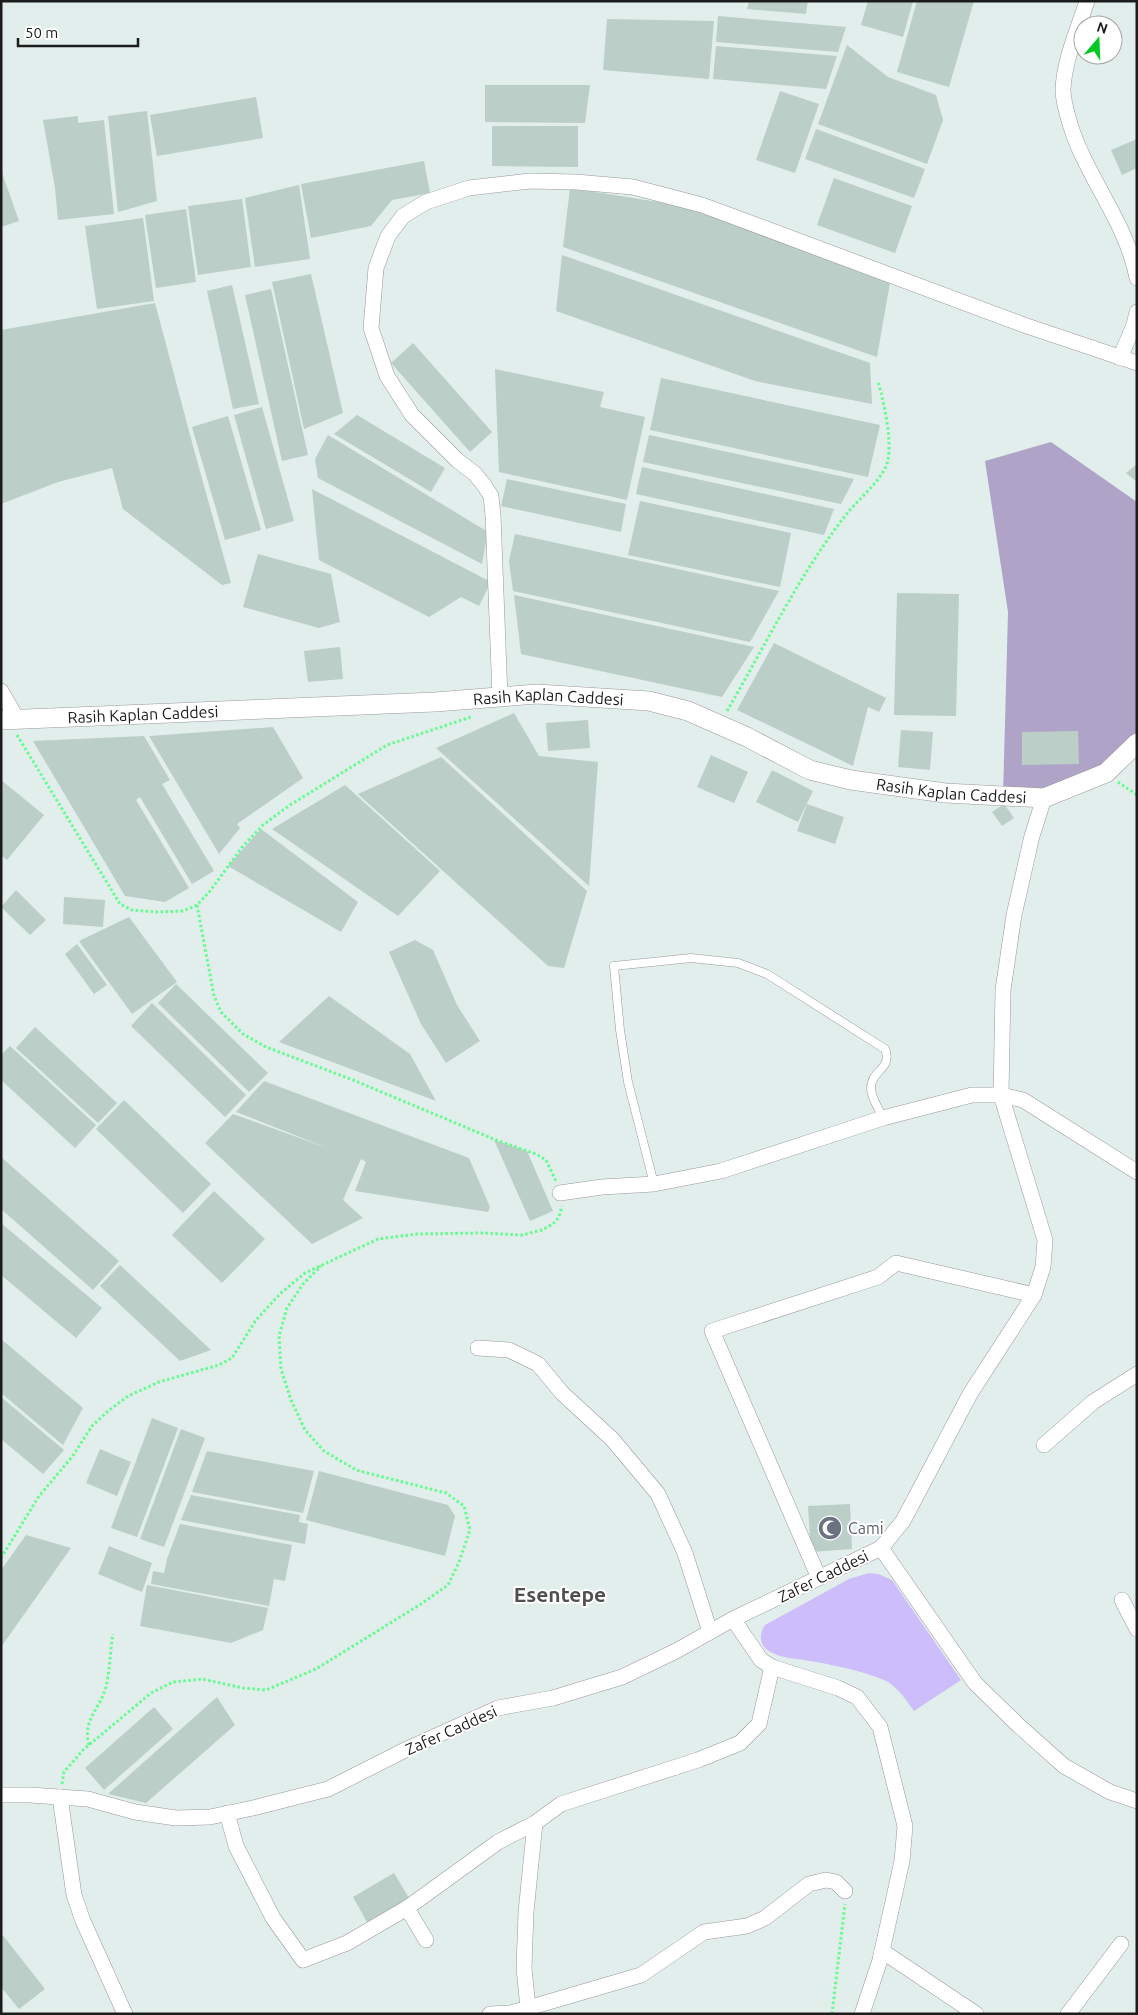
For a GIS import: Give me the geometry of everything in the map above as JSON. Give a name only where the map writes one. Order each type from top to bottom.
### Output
[{"type":"street","points":[[1087,1],[1067,68],[1063,91],[1066,112],[1075,140],[1123,237],[1134,264],[1137,278]]},
{"type":"street","points":[[500,697],[493,516],[490,496],[476,474],[457,460],[412,415],[387,376],[371,328],[376,268],[388,236],[403,216],[426,202],[469,188],[530,181],[576,182],[633,187],[702,204],[935,292],[1137,363]]},
{"type":"street","points":[[1120,358],[1134,325],[1137,312]]},
{"type":"street","points":[[1,691],[8,719]]},
{"type":"street","name":"Rasih Kaplan Caddesi","points":[[8,719],[425,702],[537,694],[649,701],[688,711],[747,737],[810,770],[851,780],[945,793],[1044,798],[1106,773],[1137,743]]},
{"type":"street","points":[[1044,798],[1032,836],[1011,934],[1003,990],[1001,1095],[1045,1240],[1043,1267],[1034,1295],[970,1394],[902,1522],[882,1548],[975,1683],[1064,1766],[1110,1792],[1137,1802]]},
{"type":"street","points":[[560,1193],[602,1187],[654,1184],[721,1172],[883,1118],[972,1095],[1001,1095],[1023,1100],[1137,1172]]},
{"type":"street","points":[[818,1578],[712,1331],[878,1277],[896,1263],[1034,1295]]},
{"type":"street","points":[[478,1348],[509,1350],[538,1364],[562,1394],[612,1439],[653,1487],[685,1553],[710,1632]]},
{"type":"street","points":[[1044,1445],[1093,1402],[1137,1374]]},
{"type":"street","name":"Zafer Caddesi","points":[[1,1795],[88,1799],[135,1812],[176,1818],[227,1813],[328,1789],[407,1749],[498,1708],[553,1698],[622,1678],[733,1620],[882,1548]]},
{"type":"street","points":[[1122,1600],[1137,1629]]},
{"type":"street","points":[[733,1620],[761,1660],[772,1667],[838,1688],[857,1697],[880,1727],[905,1826],[902,1861],[882,1951],[862,2014]]},
{"type":"street","points":[[227,1813],[236,1846],[273,1918],[303,1960],[347,1944],[407,1908],[498,1842],[534,1823],[561,1804],[698,1760],[740,1743],[759,1724],[772,1667]]},
{"type":"street","points":[[60,1797],[74,1895],[83,1921],[125,2014]]},
{"type":"street","points":[[528,2008],[524,1968],[526,1912],[534,1823]]},
{"type":"street","points":[[490,2014],[511,2013],[641,1975],[704,1932],[747,1926],[765,1918],[809,1884],[826,1880],[836,1882],[845,1891]]},
{"type":"street","points":[[407,1908],[426,1940]]},
{"type":"street","points":[[1068,2014],[1121,1944]]},
{"type":"street","points":[[882,1951],[976,2014]]},
{"type":"lane","points":[[654,1184],[628,1082],[620,1030],[614,966],[706,959],[738,963],[767,974],[885,1049],[886,1064],[873,1080],[871,1088],[883,1118]]},
{"type":"path","points":[[720,725],[798,586],[836,528],[862,494],[879,478],[888,461],[886,422],[878,381]]},
{"type":"path","points":[[8,719],[120,904],[132,910],[157,912],[183,911],[197,905],[210,891],[243,846],[263,825],[290,805],[387,745],[472,717]]},
{"type":"path","points":[[1,1558],[39,1496],[72,1457],[92,1426],[108,1411],[128,1396],[160,1382],[219,1365],[232,1358],[256,1320],[281,1293],[306,1273],[378,1239],[417,1234],[522,1234],[542,1230],[553,1224],[559,1217],[562,1205],[558,1184],[546,1160],[536,1154],[496,1140],[353,1080],[266,1047],[243,1034],[221,1012],[214,996],[197,905]]},
{"type":"path","points":[[60,1797],[64,1772],[89,1745],[151,1693],[173,1682],[202,1679],[244,1688],[266,1690],[316,1670],[422,1604],[448,1585],[459,1562],[470,1530],[464,1506],[446,1493],[356,1470],[324,1451],[306,1430],[291,1400],[281,1369],[279,1336],[287,1308],[303,1284],[322,1265]]},
{"type":"path","points":[[89,1745],[87,1736],[91,1716],[105,1689],[113,1634]]},
{"type":"path","points":[[832,2014],[845,1912],[845,1891]]},
{"type":"shaded area","points":[[1051,442],[1137,502],[1137,743],[1075,786],[1003,796],[1008,612],[985,461]]},
{"type":"shaded area","points":[[869,1573],[878,1574],[892,1580],[961,1680],[914,1711],[896,1688],[882,1679],[838,1666],[778,1655],[766,1649],[762,1643],[761,1636],[765,1625],[849,1579]]},
{"type":"building","points":[[749,1],[808,1],[806,14],[747,9]]},
{"type":"building","points":[[868,1],[913,1],[903,37],[861,25]]},
{"type":"building","points":[[917,1],[974,1],[949,87],[897,72]]},
{"type":"building","points":[[718,16],[846,27],[838,52],[716,42]]},
{"type":"building","points":[[607,19],[714,21],[709,79],[603,70]]},
{"type":"building","points":[[847,45],[888,77],[936,95],[943,120],[927,164],[818,124]]},
{"type":"building","points":[[716,46],[837,56],[826,89],[713,79]]},
{"type":"building","points":[[485,85],[590,85],[585,123],[485,122]]},
{"type":"building","points":[[780,91],[819,104],[795,173],[756,160]]},
{"type":"building","points":[[256,97],[263,138],[157,156],[150,115]]},
{"type":"building","points":[[147,111],[157,201],[118,212],[108,116]]},
{"type":"building","points":[[78,116],[78,123],[104,120],[114,214],[58,220],[55,188],[43,120]]},
{"type":"building","points":[[492,126],[578,126],[578,167],[492,166]]},
{"type":"building","points":[[816,129],[925,169],[914,198],[805,159]]},
{"type":"building","points":[[1137,139],[1137,168],[1122,175],[1111,150]]},
{"type":"building","points":[[424,161],[430,193],[392,200],[371,226],[311,238],[301,184]]},
{"type":"building","points":[[1,170],[19,221],[1,227]]},
{"type":"building","points":[[834,178],[912,206],[895,253],[817,225]]},
{"type":"building","points":[[299,185],[310,259],[255,267],[245,198]]},
{"type":"building","points":[[570,188],[690,207],[891,277],[877,357],[563,247]]},
{"type":"building","points":[[242,199],[251,267],[198,275],[188,206]]},
{"type":"building","points":[[186,209],[196,282],[156,288],[145,215]]},
{"type":"building","points":[[143,218],[154,301],[97,309],[85,226]]},
{"type":"building","points":[[562,255],[870,363],[872,404],[755,381],[556,311]]},
{"type":"building","points":[[311,274],[343,413],[304,429],[272,282]]},
{"type":"building","points":[[232,285],[259,404],[233,409],[207,291]]},
{"type":"building","points":[[271,289],[308,455],[282,461],[245,295]]},
{"type":"building","points":[[155,303],[231,583],[222,585],[123,509],[112,468],[58,482],[1,504],[1,330]]},
{"type":"building","points":[[413,343],[492,432],[470,452],[391,363]]},
{"type":"building","points":[[495,369],[604,392],[600,407],[645,417],[627,500],[499,472]]},
{"type":"building","points":[[661,378],[880,425],[868,477],[650,430]]},
{"type":"building","points":[[262,407],[294,521],[266,529],[234,415]]},
{"type":"building","points":[[357,415],[445,468],[431,492],[334,434]]},
{"type":"building","points":[[228,416],[261,530],[225,540],[192,427]]},
{"type":"building","points":[[328,435],[488,532],[482,564],[318,478],[315,459]]},
{"type":"building","points":[[649,435],[854,479],[841,504],[643,462]]},
{"type":"building","points":[[1137,464],[1137,482],[1126,473]]},
{"type":"building","points":[[642,467],[834,509],[824,535],[636,494]]},
{"type":"building","points":[[507,479],[626,504],[621,532],[501,506]]},
{"type":"building","points":[[312,489],[491,582],[479,606],[461,597],[429,617],[319,560]]},
{"type":"building","points":[[640,501],[791,533],[780,587],[628,555]]},
{"type":"building","points":[[515,534],[779,591],[750,642],[513,591],[509,561]]},
{"type":"building","points":[[258,554],[331,574],[340,622],[319,628],[243,607]]},
{"type":"building","points":[[897,593],[959,594],[956,716],[894,715]]},
{"type":"building","points":[[514,595],[754,647],[722,697],[521,654]]},
{"type":"building","points":[[774,643],[886,698],[879,712],[868,707],[853,766],[737,710]]},
{"type":"building","points":[[340,647],[343,679],[308,682],[304,651]]},
{"type":"building","points":[[514,713],[539,756],[598,762],[589,886],[436,748]]},
{"type":"building","points":[[588,720],[590,748],[548,751],[546,723]]},
{"type":"building","points":[[273,727],[303,778],[237,824],[240,828],[219,854],[149,736]]},
{"type":"building","points":[[901,730],[933,732],[930,770],[898,767]]},
{"type":"building","points":[[1078,731],[1079,764],[1022,765],[1022,732]]},
{"type":"building","points":[[144,736],[170,780],[162,784],[214,871],[192,884],[140,797],[136,800],[189,888],[165,902],[125,896],[33,741]]},
{"type":"building","points":[[711,755],[748,772],[734,803],[697,787]]},
{"type":"building","points":[[441,757],[587,891],[564,968],[548,966],[358,794]]},
{"type":"building","points":[[772,770],[813,791],[798,822],[756,802]]},
{"type":"building","points":[[1,780],[44,815],[7,860],[1,855]]},
{"type":"building","points":[[345,785],[440,871],[398,916],[272,829]]},
{"type":"building","points":[[807,804],[844,817],[835,844],[797,831]]},
{"type":"building","points":[[1004,804],[1014,818],[1002,826],[992,812]]},
{"type":"building","points":[[261,829],[358,902],[341,932],[228,866]]},
{"type":"building","points":[[16,890],[46,920],[30,935],[1,907]]},
{"type":"building","points":[[64,897],[105,900],[103,927],[63,924]]},
{"type":"building","points":[[129,917],[177,982],[132,1014],[79,941]]},
{"type":"building","points":[[415,940],[433,950],[457,1005],[480,1041],[446,1063],[421,1024],[389,952]]},
{"type":"building","points":[[77,944],[107,985],[94,994],[65,954]]},
{"type":"building","points":[[176,984],[268,1073],[249,1092],[158,1003]]},
{"type":"building","points":[[329,996],[410,1054],[436,1101],[279,1042]]},
{"type":"building","points":[[152,1003],[246,1095],[225,1117],[131,1026]]},
{"type":"building","points":[[35,1027],[117,1103],[98,1123],[16,1048]]},
{"type":"building","points":[[10,1046],[96,1125],[75,1148],[1,1080],[1,1055]]},
{"type":"building","points":[[264,1081],[469,1158],[490,1207],[488,1212],[355,1191],[366,1162],[361,1159],[343,1200],[363,1218],[312,1244],[205,1143],[233,1114],[330,1149],[236,1112]]},
{"type":"building","points":[[124,1100],[211,1184],[183,1213],[96,1129]]},
{"type":"building","points":[[494,1140],[527,1151],[553,1211],[530,1221]]},
{"type":"building","points":[[1,1157],[119,1261],[93,1290],[1,1209]]},
{"type":"building","points":[[214,1191],[265,1239],[222,1283],[172,1235]]},
{"type":"building","points":[[1,1223],[102,1308],[76,1338],[1,1275]]},
{"type":"building","points":[[120,1265],[211,1350],[180,1361],[100,1286]]},
{"type":"building","points":[[1,1339],[83,1408],[63,1445],[1,1393]]},
{"type":"building","points":[[1,1397],[64,1450],[43,1474],[1,1439]]},
{"type":"building","points":[[152,1418],[178,1428],[137,1537],[111,1528]]},
{"type":"building","points":[[181,1429],[205,1438],[164,1547],[140,1539]]},
{"type":"building","points":[[100,1449],[131,1462],[117,1496],[86,1483]]},
{"type":"building","points":[[207,1451],[314,1471],[303,1513],[192,1492]]},
{"type":"building","points":[[319,1471],[448,1505],[455,1516],[445,1556],[306,1520]]},
{"type":"building","points":[[191,1495],[300,1515],[299,1522],[308,1524],[305,1544],[181,1520]]},
{"type":"building","name":"Cami","points":[[850,1504],[852,1549],[811,1552],[808,1506]]},
{"type":"building","points":[[180,1524],[292,1545],[285,1581],[274,1579],[269,1606],[151,1584],[153,1571],[164,1573]]},
{"type":"building","points":[[26,1535],[71,1548],[1,1647],[1,1570]]},
{"type":"building","points":[[109,1546],[152,1563],[142,1592],[98,1574]]},
{"type":"building","points":[[147,1585],[268,1608],[263,1630],[231,1643],[140,1626]]},
{"type":"building","points":[[217,1697],[235,1725],[146,1803],[108,1794]]},
{"type":"building","points":[[154,1707],[173,1729],[104,1790],[85,1768]]},
{"type":"building","points":[[394,1873],[409,1898],[367,1922],[353,1897]]},
{"type":"building","points":[[1,1933],[45,1989],[19,2009],[1,1987]]},
{"type":"place","name":"Cami","points":[[830,1528]]},
{"type":"district","name":"Esentepe","points":[[560,1595]]}]
